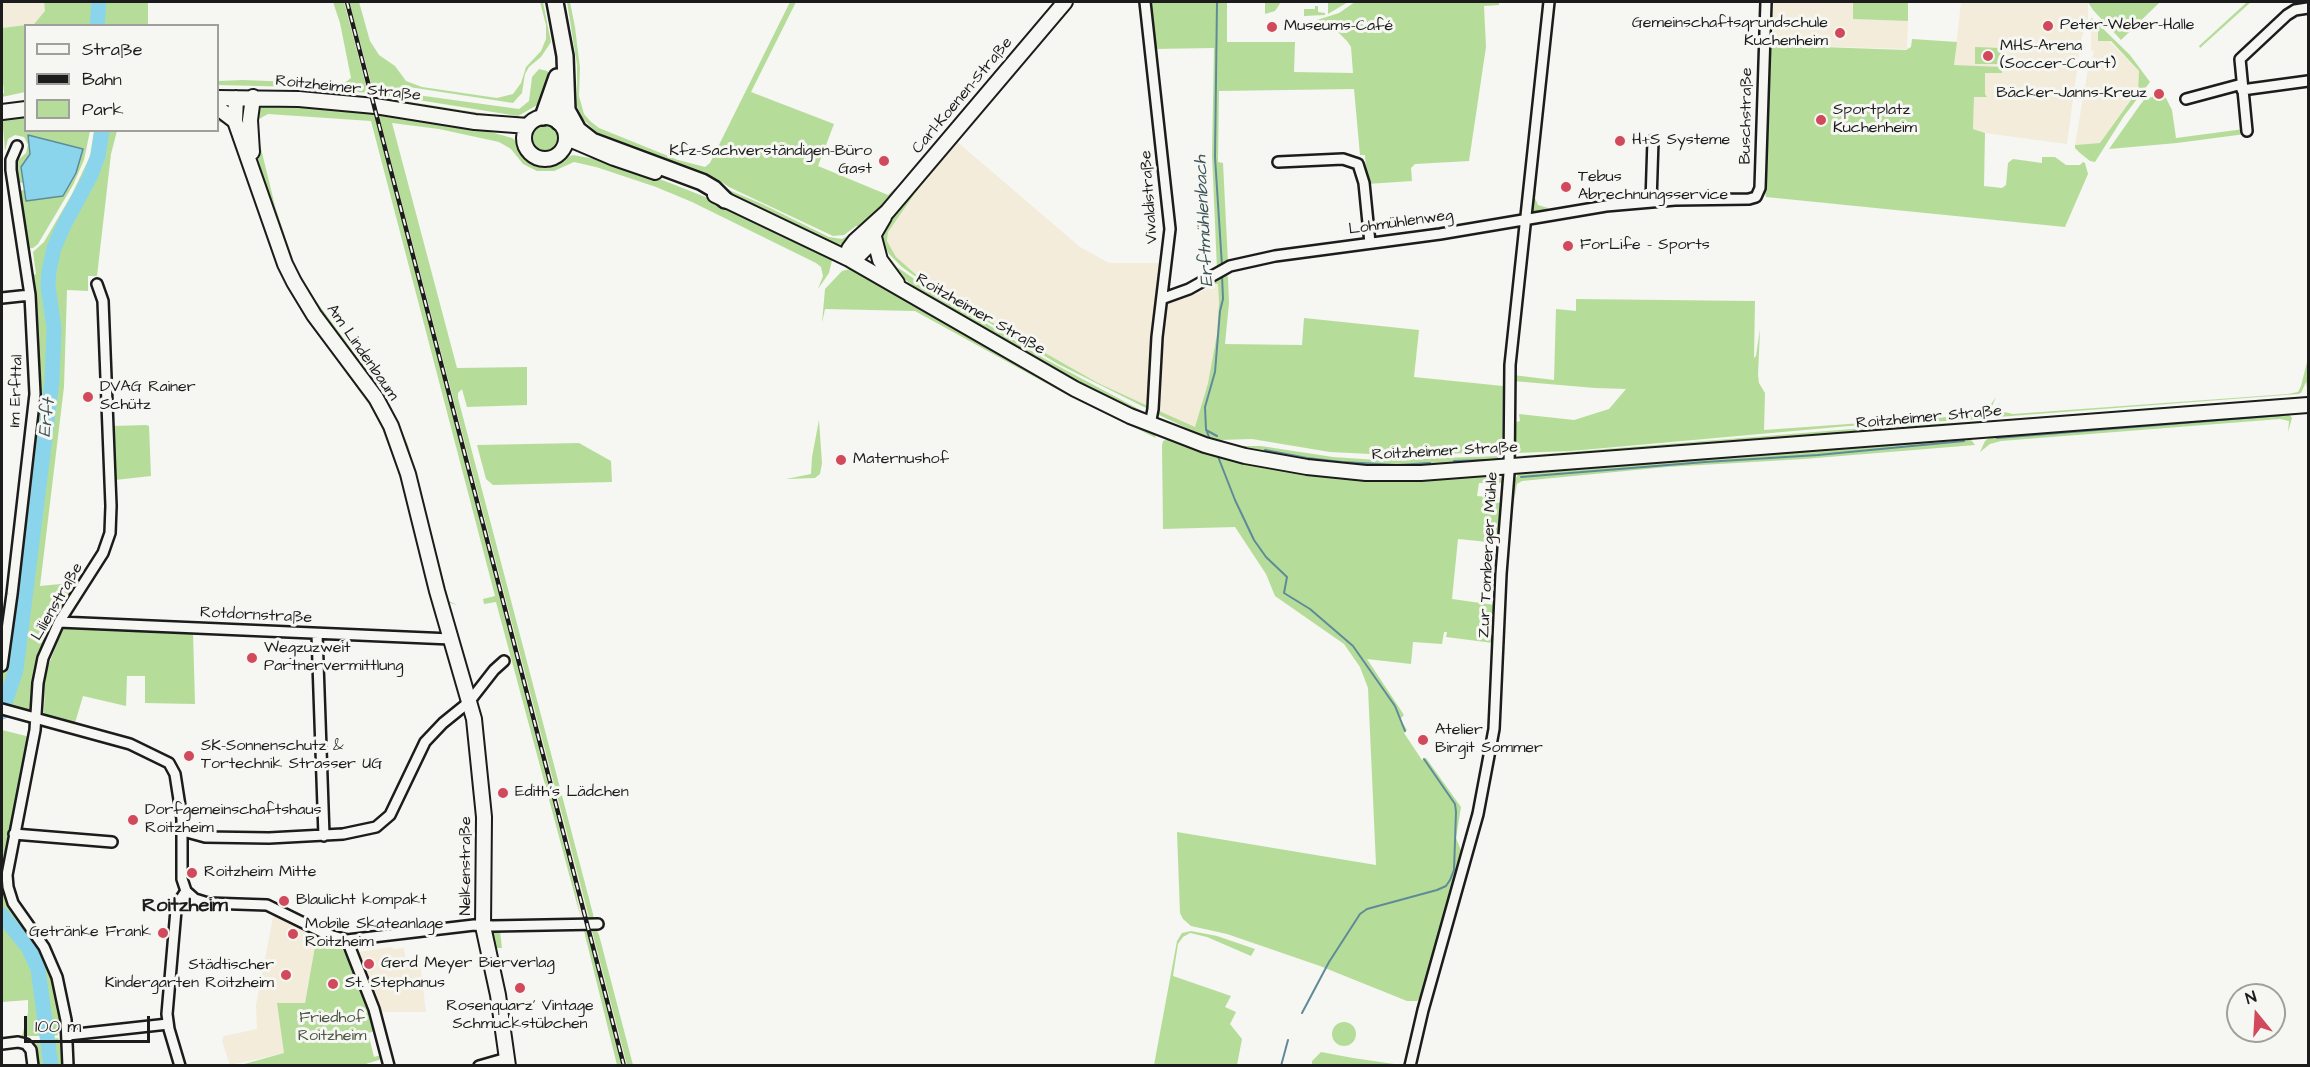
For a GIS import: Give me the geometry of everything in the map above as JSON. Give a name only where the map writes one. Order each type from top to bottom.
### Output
[{"type":"main road","points":[[543,117],[557,77],[556,36],[548,2]]},
{"type":"main road","points":[[555,2],[565,56],[567,110],[578,130],[592,141],[702,182],[714,189],[725,200]]},
{"type":"main road","points":[[557,77],[560,82],[559,122]]},
{"type":"street","name":"Carl-Koenen-Straße","points":[[886,212],[874,237],[858,256],[849,259],[849,249],[855,241],[886,212],[1065,2]]},
{"type":"street","name":"Vivaldistraße","points":[[1145,2],[1170,215],[1170,245],[1157,337],[1154,409],[1150,425]]},
{"type":"street","name":"Zur Tomberger Mühle","points":[[1410,1065],[1423,1010],[1478,814],[1492,744],[1496,709],[1509,466],[1510,365],[1549,2]]},
{"type":"street","name":"Buschstraße","points":[[1758,196],[1766,2]]},
{"type":"street","points":[[2247,131],[2239,64],[2241,57],[2287,15],[2295,10],[2308,8]]},
{"type":"street","points":[[2186,99],[2242,87],[2308,81]]},
{"type":"street","name":"Am Lindenbaum","points":[[253,97],[250,120],[253,168]]},
{"type":"street","name":"Roitzheimer Straße","points":[[219,98],[299,99],[375,106],[476,122],[526,133]]},
{"type":"street","name":"Am Lindenbaum","points":[[236,98],[235,121],[277,243],[294,282],[314,315],[367,384],[391,426],[408,474],[469,702]]},
{"type":"street","points":[[219,109],[235,121]]},
{"type":"street","points":[[2,112],[24,110]]},
{"type":"street","points":[[543,117],[559,122],[564,129],[565,144],[553,158],[539,159],[528,150],[526,133],[533,121],[543,117]]},
{"type":"street","points":[[1651,202],[1653,140]]},
{"type":"street","name":"Roitzheimer Straße","points":[[565,144],[614,158],[725,200],[849,259],[1075,389],[1150,425],[1205,445],[1293,465],[1352,472],[1421,473],[2308,405]]},
{"type":"street","name":"Im Erfttal","points":[[2,666],[35,402],[30,295],[11,170],[11,160],[17,146]]},
{"type":"street","points":[[1278,162],[1343,159],[1358,164],[1364,183],[1370,243]]},
{"type":"street","name":"Lohmühlenweg","points":[[1164,298],[1190,289],[1221,270],[1275,256],[1606,206],[1692,199],[1749,199],[1758,196]]},
{"type":"street","points":[[874,237],[880,260],[902,289]]},
{"type":"street","name":"Lilienstraße","points":[[68,1065],[68,1035],[63,998],[54,967],[44,947],[19,914],[9,892],[7,868],[36,720],[40,670],[59,622],[99,562],[110,526],[103,301],[97,284]]},
{"type":"street","points":[[2,298],[30,295]]},
{"type":"street","name":"Rotdornstraße","points":[[59,622],[451,639]]},
{"type":"street","points":[[317,634],[324,836]]},
{"type":"street","points":[[183,831],[205,837],[324,836],[362,832],[384,822],[396,805],[425,742],[443,723],[469,702],[504,661]]},
{"type":"street","name":"Nelkenstraße","points":[[469,702],[477,735],[483,791],[483,926],[498,995],[508,1062]]},
{"type":"street","points":[[2,709],[130,744],[166,760],[175,774],[183,831],[182,875],[186,891],[195,899],[208,903],[267,905],[326,934],[347,940],[474,925],[598,924]]},
{"type":"street","points":[[14,834],[112,842]]},
{"type":"street","points":[[180,1065],[168,1024],[176,910],[186,891]]},
{"type":"street","points":[[347,940],[374,1009],[389,1065]]},
{"type":"street","points":[[68,1035],[168,1024]]},
{"type":"street","points":[[2,1044],[22,1042],[31,1050],[33,1065]]},
{"type":"street","points":[[479,1065],[508,1062]]},
{"type":"shaded area","points":[[2,2],[44,2],[45,11],[34,24],[2,28]]},
{"type":"shaded area","points":[[344,2],[349,2],[374,94],[368,93]]},
{"type":"shaded area","name":"Gemeinschaftsgrundschule Kuchenheim","points":[[1773,2],[1853,2],[1853,19],[1908,21],[1907,49],[1772,45]]},
{"type":"shaded area","points":[[1961,2],[2088,2],[2088,19],[2081,40],[2067,144],[1985,133],[1973,129],[1974,97],[1985,94],[1985,73],[1954,65]]},
{"type":"shaded area","points":[[2091,30],[2098,30],[2139,71],[2138,89],[2100,143],[2075,145],[2088,69],[2090,69],[2094,51],[2091,50]]},
{"type":"shaded area","points":[[374,111],[378,111],[590,921],[581,922],[576,892]]},
{"type":"shaded area","points":[[955,140],[1080,247],[1109,263],[1159,263],[1155,307],[1196,294],[1218,283],[1217,334],[1208,383],[1195,428],[1098,383],[1010,333],[921,279],[896,258],[887,241],[888,232],[936,163]]},
{"type":"shaded area","name":"Städtischer Kindergarten Roitzheim","points":[[274,912],[317,935],[305,1003],[277,1004],[285,1053],[230,1065],[222,1041],[224,1036],[257,1029],[256,1005]]},
{"type":"shaded area","points":[[586,927],[591,927],[627,1065],[622,1065]]},
{"type":"shaded area","points":[[392,947],[393,949],[404,948],[406,962],[420,963],[426,1012],[380,1012],[359,952]]},
{"type":"green space","points":[[44,2],[96,2],[91,24],[34,24],[45,11]]},
{"type":"green space","points":[[103,2],[148,2],[148,24],[101,24]]},
{"type":"green space","points":[[333,2],[344,2],[368,93],[298,87],[219,85],[219,81],[243,80],[343,84],[351,78],[340,23]]},
{"type":"green space","points":[[349,2],[359,2],[370,41],[379,55],[395,66],[406,81],[422,87],[497,98],[513,94],[521,83],[526,67],[541,51],[546,39],[546,25],[540,2],[543,2],[551,42],[541,57],[529,67],[525,74],[522,93],[513,103],[409,87],[408,93],[414,94],[408,99],[374,94]]},
{"type":"green space","points":[[567,2],[570,2],[575,27],[580,68],[579,96],[584,114],[599,128],[678,160],[705,167],[710,163],[790,2],[796,2],[751,92],[834,124],[818,166],[888,195],[895,188],[898,190],[864,227],[856,226],[844,235],[833,236],[729,187],[717,179],[596,132],[583,119],[577,106],[577,65]]},
{"type":"green space","points":[[1149,2],[1227,2],[1227,42],[1295,42],[1294,72],[1353,73],[1351,47],[1347,41],[1333,27],[1317,20],[1339,13],[1355,2],[1499,2],[1499,5],[1484,6],[1486,47],[1469,161],[1415,164],[1411,168],[1412,181],[1367,184],[1365,155],[1360,155],[1354,89],[1219,91],[1218,162],[1223,163],[1228,263],[1217,269],[1212,155],[1214,48],[1154,49]]},
{"type":"green space","points":[[1265,2],[1281,2],[1275,11],[1265,14]]},
{"type":"green space","points":[[1328,2],[1348,2],[1328,14]]},
{"type":"green space","points":[[1853,2],[1908,2],[1908,21],[1853,19]]},
{"type":"green space","points":[[2088,2],[2160,2],[2121,40]]},
{"type":"green space","points":[[2247,2],[2251,2],[2200,48],[2199,46]]},
{"type":"green space","points":[[1315,6],[1318,6],[1318,12],[1325,13],[1325,15],[1304,16],[1304,9],[1315,9]]},
{"type":"green space","points":[[2092,18],[2130,55],[2150,82],[2124,116],[2095,162],[2080,153],[2075,145],[2100,143],[2138,90],[2139,71],[2111,41],[2098,41],[2098,30],[2086,30],[2086,22]]},
{"type":"green space","points":[[24,25],[24,92],[2,97],[4,92],[2,28]]},
{"type":"green space","points":[[1912,39],[1957,42],[1954,65],[2002,67],[2002,73],[1985,73],[1987,97],[1974,97],[1973,129],[1985,133],[1984,186],[2002,188],[2006,185],[2008,163],[2013,159],[2042,163],[2042,157],[2055,157],[2066,165],[2085,163],[2088,174],[2065,227],[1766,197],[1764,188],[1767,45],[1906,50],[1911,47]]},
{"type":"green space","name":"MHS-Arena (Soccer-Court)","points":[[1975,47],[2001,48],[2000,64],[1975,64]]},
{"type":"green space","points":[[539,69],[547,71],[553,78],[546,100],[518,116],[412,99],[417,95],[519,109],[529,101],[532,77]]},
{"type":"green space","points":[[2157,95],[2166,98],[2172,110],[2176,138],[2244,129],[2243,131],[2253,133],[2109,149],[2144,100]]},
{"type":"green space","points":[[373,96],[518,119],[543,104],[540,111],[518,123],[374,100]]},
{"type":"green space","points":[[269,105],[374,111],[576,892],[580,915],[496,602],[484,604],[483,599],[495,596],[371,121],[268,114],[259,119],[256,128],[275,206],[296,269],[311,294],[383,392],[397,420],[408,445],[449,601],[457,605],[446,602],[410,469],[297,279],[277,228],[257,156],[255,115],[262,107]]},
{"type":"green space","points":[[378,112],[469,126],[512,138],[518,142],[529,159],[540,164],[552,164],[573,155],[606,161],[642,172],[708,198],[832,260],[829,273],[818,289],[823,276],[821,267],[816,263],[692,202],[656,187],[574,162],[554,171],[537,171],[523,164],[511,149],[499,142],[439,129],[392,123],[457,368],[527,367],[527,405],[467,407],[462,389],[458,393],[458,398],[594,920],[590,921]]},
{"type":"green space","points":[[24,113],[24,132],[90,132],[84,160],[73,185],[38,244],[33,248],[26,249],[18,191],[24,190],[26,201],[63,196],[28,136],[30,154],[21,167],[23,183],[16,182],[15,163],[26,153],[28,145],[24,137],[15,135],[8,139],[5,151],[2,116]]},
{"type":"green space","points":[[219,113],[227,118],[273,243],[366,390],[395,446],[434,608],[398,471],[381,426],[370,406],[306,317],[286,285],[230,130],[225,123],[219,122]]},
{"type":"green space","points":[[545,122],[556,127],[561,138],[556,149],[545,154],[534,149],[529,138],[534,127]]},
{"type":"green space","points":[[582,123],[595,134],[715,181],[729,190],[829,237],[842,239],[859,229],[847,243],[842,245],[833,243],[753,205],[590,136]]},
{"type":"green space","points":[[94,132],[98,132],[95,156],[86,179],[55,235],[44,271],[49,323],[44,422],[11,669],[2,701],[2,675],[36,413],[30,276],[36,274],[33,252],[44,242],[72,194],[90,156]]},
{"type":"green space","points":[[104,132],[117,132],[111,154],[97,276],[88,276],[88,291],[67,290],[64,387],[40,586],[81,582],[57,619],[49,619],[49,622],[56,622],[35,702],[32,702],[31,708],[27,711],[7,705],[15,690],[18,675],[23,624],[55,405],[58,319],[54,296],[56,255],[61,237],[99,160]]},
{"type":"green space","points":[[936,163],[888,232],[887,241],[896,257],[921,279],[1010,333],[1098,383],[1148,406],[1148,409],[1058,364],[931,288],[902,267],[889,254],[880,240],[882,232],[896,210]]},
{"type":"green space","points":[[1534,175],[1537,175],[1535,198],[1538,205],[1548,208],[1548,212],[1536,214],[1531,210]]},
{"type":"green space","points":[[882,248],[897,267],[929,289],[1045,359],[1146,413],[1142,414],[1116,405],[922,293],[886,264]]},
{"type":"green space","points":[[850,269],[1153,432],[1156,438],[1062,392],[915,311],[825,309],[822,323],[825,289],[842,271]]},
{"type":"green space","points":[[1225,272],[1228,277],[1229,303],[1225,344],[1302,345],[1304,318],[1419,330],[1414,377],[1503,386],[1502,447],[1484,452],[1447,454],[1330,452],[1252,439],[1220,440],[1199,434],[1157,414],[1157,410],[1195,427],[1208,383],[1217,334],[1218,284],[1215,284],[1214,279]]},
{"type":"green space","points":[[1576,299],[1755,301],[1754,358],[1760,329],[1758,375],[1759,383],[1765,393],[1764,430],[1975,415],[1987,410],[1996,397],[1989,413],[1983,419],[1849,426],[1571,451],[1516,453],[1512,423],[1520,421],[1519,414],[1574,420],[1609,409],[1626,389],[1513,381],[1513,375],[1554,380],[1556,309],[1576,311]]},
{"type":"green space","points":[[2308,358],[2308,393],[2306,382],[2301,393],[2298,394],[1998,417],[1997,415],[1999,403],[2000,411],[2013,414],[2288,394],[2298,392]]},
{"type":"green space","points":[[2299,397],[2297,399],[2003,424],[2000,420]]},
{"type":"green space","points":[[2288,412],[2292,418],[2288,432],[2289,421],[2280,419],[2001,441],[1990,444],[1980,452],[1985,441],[1994,434]]},
{"type":"green space","points":[[819,420],[822,463],[820,474],[815,478],[786,479],[811,474]]},
{"type":"green space","points":[[1981,421],[1979,424],[1570,457],[1520,456],[1852,429]]},
{"type":"green space","points":[[113,426],[149,426],[151,476],[115,480]]},
{"type":"green space","points":[[1969,437],[1975,445],[1667,467],[1522,481],[1517,484],[1511,517],[1513,484],[1519,472]]},
{"type":"green space","points":[[1168,439],[1256,463],[1494,473],[1501,478],[1502,482],[1498,484],[1479,483],[1477,496],[1499,498],[1498,503],[1504,501],[1498,554],[1498,543],[1458,539],[1452,599],[1495,605],[1493,643],[1446,637],[1447,632],[1444,632],[1442,644],[1413,642],[1411,664],[1367,659],[1404,715],[1400,719],[1407,730],[1404,733],[1422,760],[1426,758],[1461,807],[1456,838],[1463,855],[1423,996],[1417,1001],[1407,1001],[1320,966],[1227,934],[1191,926],[1180,913],[1177,832],[1376,865],[1368,688],[1360,667],[1344,644],[1275,596],[1266,574],[1235,527],[1163,529],[1162,446],[1163,441]]},
{"type":"green space","points":[[579,443],[611,461],[612,482],[493,485],[486,479],[477,445]]},
{"type":"green space","points":[[1233,446],[1261,446],[1333,457],[1377,460],[1501,456],[1493,461],[1389,469],[1282,459]]},
{"type":"green space","points":[[64,626],[193,632],[195,704],[145,703],[145,676],[127,676],[126,706],[83,696],[75,723],[47,716],[44,713],[45,674]]},
{"type":"green space","points":[[2,730],[30,737],[4,866],[8,902],[44,955],[57,988],[64,1032],[58,1035],[52,1036],[40,964],[26,938],[2,908]]},
{"type":"green space","points":[[2,923],[32,961],[45,1036],[22,1036],[28,1013],[28,1000],[2,1002]]},
{"type":"green space","points":[[583,927],[586,927],[622,1065],[617,1065]]},
{"type":"green space","points":[[591,927],[595,927],[599,935],[633,1065],[627,1065]]},
{"type":"green space","points":[[493,931],[500,931],[502,948],[492,948],[489,934]]},
{"type":"green space","points":[[1191,931],[1217,936],[1255,949],[1251,956],[1207,937],[1190,933],[1178,944],[1173,976],[1231,996],[1225,1007],[1236,1012],[1230,1024],[1242,1039],[1237,1065],[1154,1065],[1177,941],[1182,933]]},
{"type":"green space","name":"Friedhof Roitzheim","points":[[317,935],[341,947],[353,966],[375,1027],[375,1031],[368,1033],[374,1057],[381,1055],[382,1059],[359,1066],[237,1066],[284,1053],[277,1003],[305,1003]]},
{"type":"green space","points":[[1344,1022],[1352,1026],[1356,1034],[1352,1042],[1344,1046],[1336,1042],[1332,1034],[1336,1026]]},
{"type":"green space","points":[[58,1038],[59,1040],[64,1039],[64,1065],[54,1065],[51,1039]]},
{"type":"green space","points":[[43,1040],[47,1065],[35,1065],[32,1044]]},
{"type":"green space","points":[[1321,1052],[1401,1065],[1312,1065],[1312,1061]]},
{"type":"water","points":[[28,135],[83,149],[76,173],[63,196],[26,201],[21,167],[30,154]]},
{"type":"waterway","name":"Erft","points":[[97,24],[99,2]]},
{"type":"waterway","name":"Erftmühlenbach","points":[[1217,2],[1215,157],[1222,266]]},
{"type":"waterway","name":"Erft","points":[[2,712],[16,670],[52,381],[54,328],[48,286],[49,271],[54,248],[90,177],[98,156],[102,132]]},
{"type":"waterway","name":"Erftmühlenbach","points":[[1209,437],[1206,429],[1205,407],[1215,372],[1223,299],[1222,275]]},
{"type":"waterway","points":[[1997,438],[2283,415]]},
{"type":"waterway","name":"Erftmühlenbach","points":[[1206,430],[1217,436]]},
{"type":"waterway","points":[[1521,477],[1818,455],[1964,441]]},
{"type":"waterway","points":[[1265,450],[1342,462],[1397,465],[1430,463]]},
{"type":"waterway","name":"Erftmühlenbach","points":[[1217,454],[1254,540],[1266,557],[1287,577],[1284,593],[1310,609],[1353,646],[1395,706],[1405,731]]},
{"type":"waterway","points":[[1454,461],[1485,460]]},
{"type":"waterway","name":"Erftmühlenbach","points":[[1302,1013],[1329,962],[1360,914],[1367,909],[1437,890],[1446,886],[1450,880],[1454,870],[1455,804],[1424,759]]},
{"type":"waterway","name":"Erft","points":[[2,915],[28,947],[38,969],[51,1066]]},
{"type":"waterway","name":"Erftmühlenbach","points":[[1281,1066],[1288,1040]]},
{"type":"railway","points":[[347,2],[624,1066]]},
{"type":"place","name":"Peter-Weber-Halle","points":[[2048,26]]},
{"type":"place","name":"Museums-Café","points":[[1272,27]]},
{"type":"place","name":"Gemeinschaftsgrundschule Kuchenheim","points":[[1840,33]]},
{"type":"place","name":"MHS-Arena (Soccer-Court)","points":[[1988,56]]},
{"type":"place","name":"Bäcker-Janns-Kreuz","points":[[2159,94]]},
{"type":"place","name":"Sportplatz Kuchenheim","points":[[1821,120]]},
{"type":"place","name":"H+S Systeme","points":[[1620,141]]},
{"type":"place","name":"Kfz-Sachverständigen-Büro Gast","points":[[884,161]]},
{"type":"place","name":"Tebus Abrechnungsservice","points":[[1566,187]]},
{"type":"place","name":"ForLife - Sports","points":[[1568,246]]},
{"type":"place","name":"DVAG Rainer Schütz","points":[[88,397]]},
{"type":"place","name":"Maternushof","points":[[841,460]]},
{"type":"place","name":"Wegzuzweit Partnervermittlung","points":[[252,658]]},
{"type":"place","name":"Atelier Birgit Sommer","points":[[1423,740]]},
{"type":"place","name":"SK-Sonnenschutz & Tortechnik Strasser UG","points":[[189,756]]},
{"type":"place","name":"Edith’s Lädchen","points":[[503,793]]},
{"type":"place","name":"Dorfgemeinschaftshaus Roitzheim","points":[[133,820]]},
{"type":"place","name":"Roitzheim Mitte","points":[[192,873]]},
{"type":"place","name":"Blaulicht kompakt","points":[[284,901]]},
{"type":"place","name":"Getränke Frank","points":[[163,933]]},
{"type":"place","name":"Mobile Skateanlage Roitzheim","points":[[293,934]]},
{"type":"place","name":"Gerd Meyer Bierverlag","points":[[369,964]]},
{"type":"place","name":"Städtischer Kindergarten Roitzheim","points":[[286,975]]},
{"type":"place","name":"St. Stephanus","points":[[333,984]]},
{"type":"place","name":"Rosenquarz’ Vintage Schmuckstübchen","points":[[520,988]]},
{"type":"district","name":"Roitzheim","points":[[185,907]]}]
